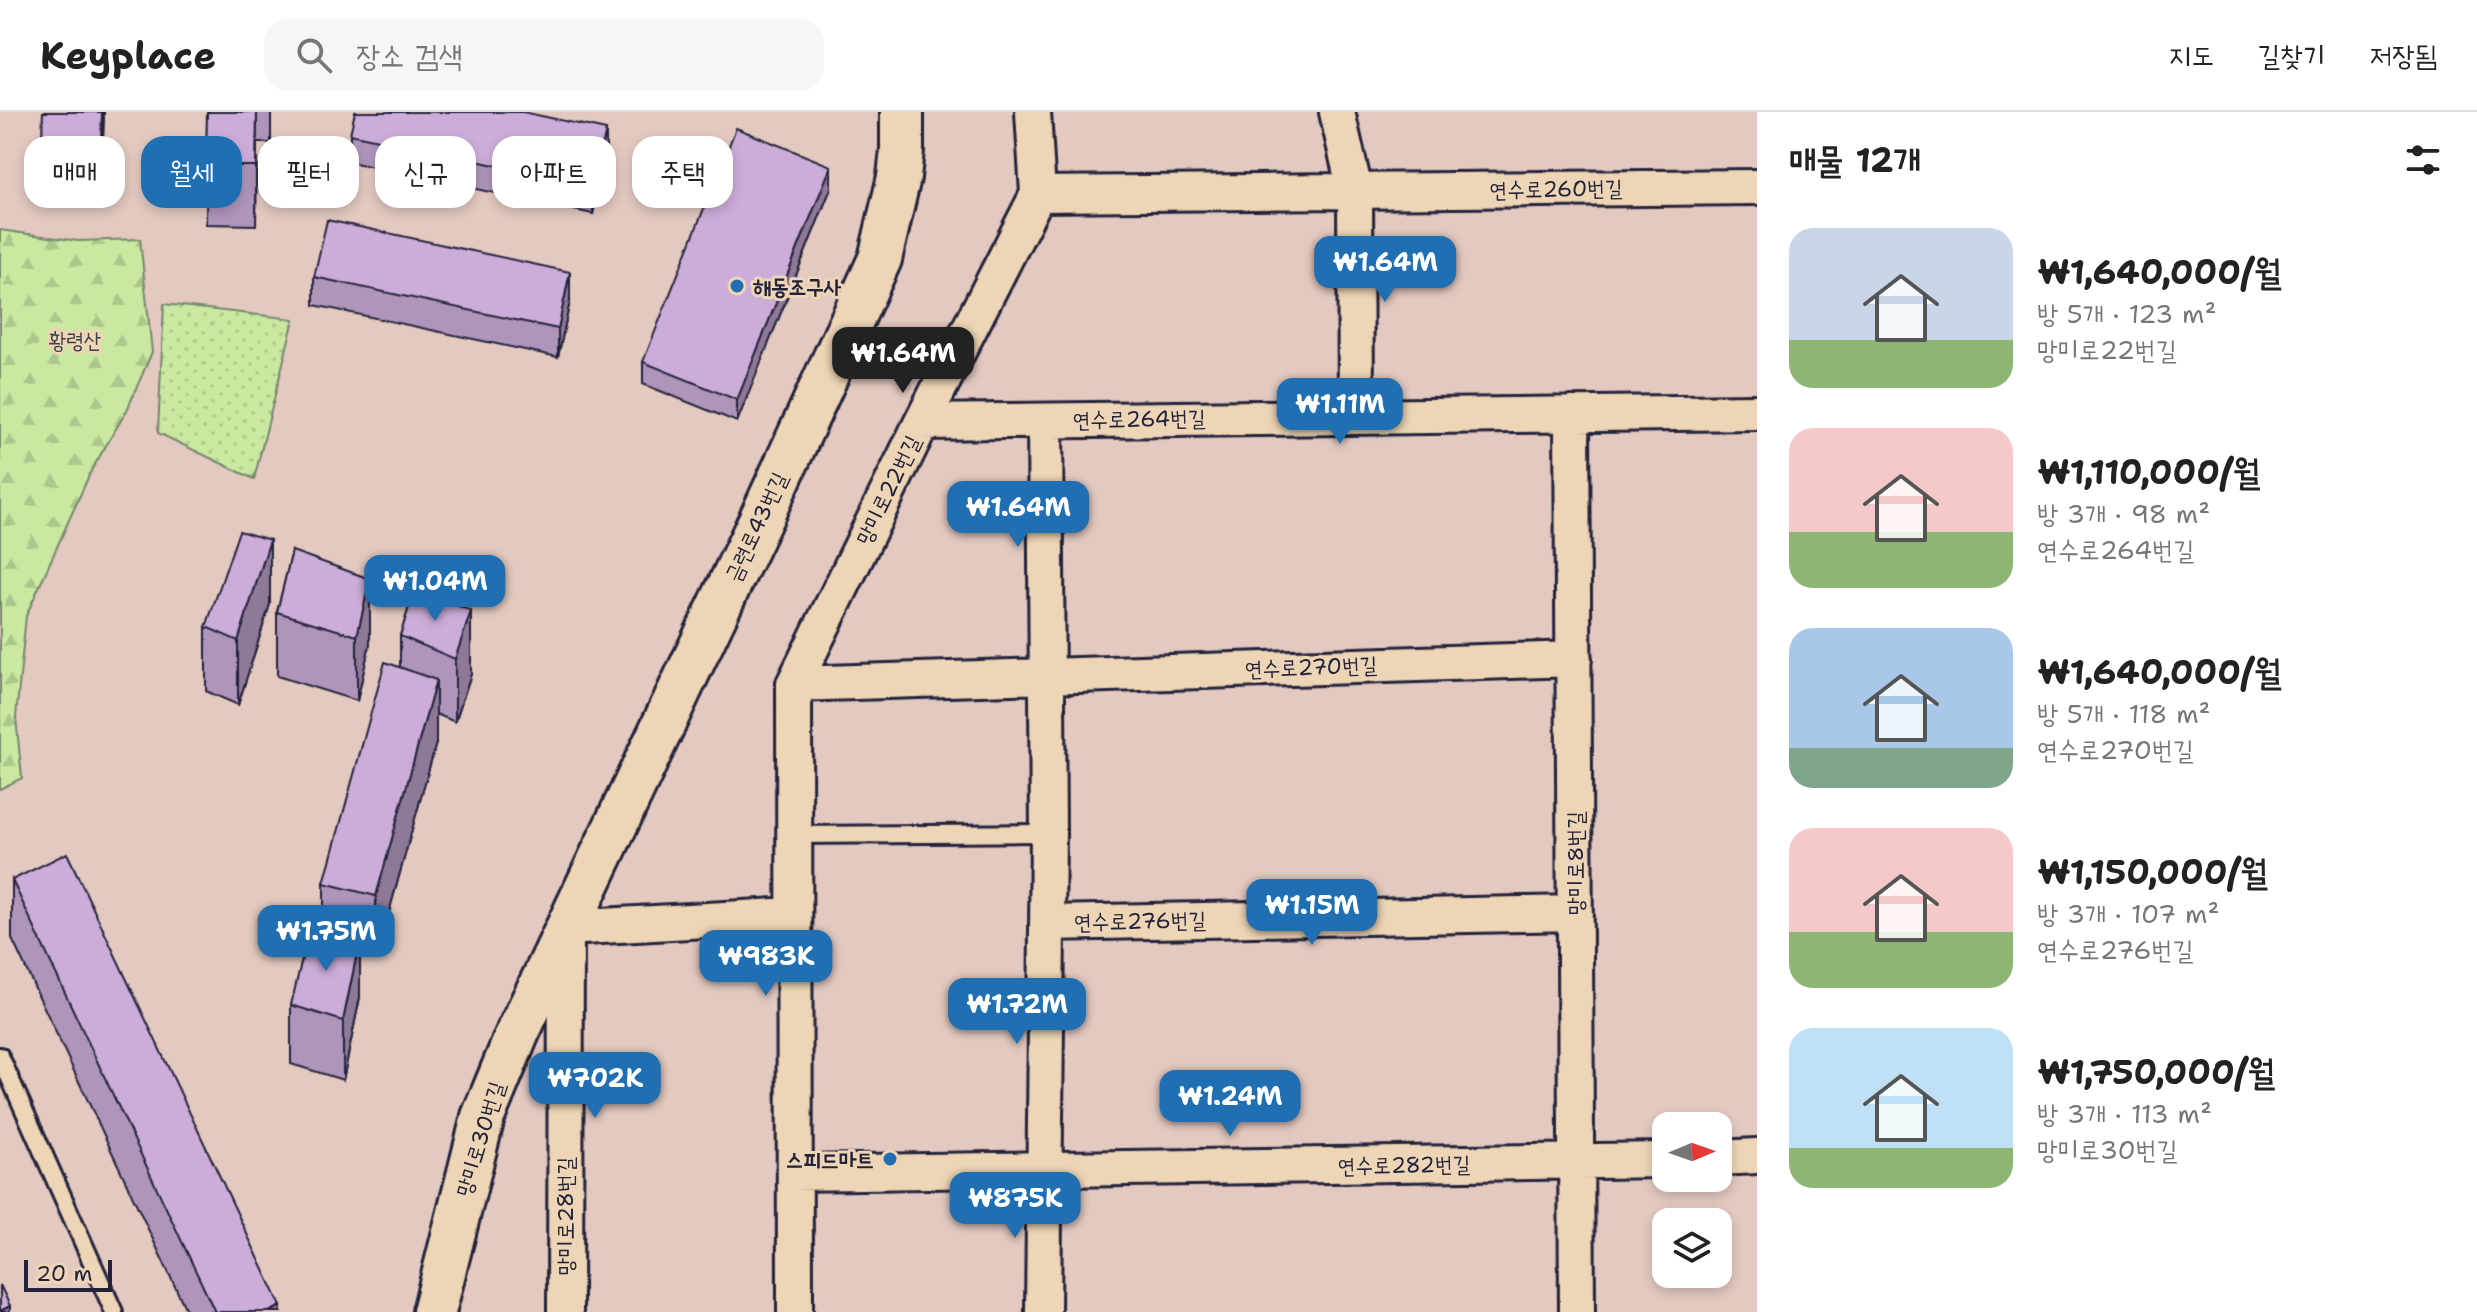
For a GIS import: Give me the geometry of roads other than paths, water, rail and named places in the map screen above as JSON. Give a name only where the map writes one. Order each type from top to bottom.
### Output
[{"type":"street","name":"금련로43번길","points":[[566,928],[880,259],[899,177],[902,112]]},
{"type":"street","points":[[1033,112],[1038,194]]},
{"type":"street","points":[[1337,112],[1355,191],[1356,417]]},
{"type":"street","name":"연수로260번길","points":[[1038,194],[1757,187]]},
{"type":"street","name":"망미로22번길","points":[[795,1312],[794,684],[1038,194]]},
{"type":"street","name":"연수로264번길","points":[[922,422],[1757,412]]},
{"type":"street","name":"망미로8번길","points":[[1572,414],[1577,1312]]},
{"type":"street","points":[[1045,421],[1048,676]]},
{"type":"street","name":"연수로270번길","points":[[794,684],[1574,659]]},
{"type":"street","name":"연수로276번길","points":[[1048,676],[1047,923],[1575,913]]},
{"type":"street","points":[[566,928],[794,915]]},
{"type":"street","points":[[1043,1312],[1047,923]]},
{"type":"street","name":"망미로30번길","points":[[434,1312],[483,1117],[566,928]]},
{"type":"street","name":"망미로28번길","points":[[565,1312],[566,928]]},
{"type":"street","points":[[1732,1157],[1757,1156]]},
{"type":"street","name":"연수로282번길","points":[[795,1173],[1652,1160]]},
{"type":"lane","points":[[794,835],[1048,833]]},
{"type":"lane","points":[[0,1056],[114,1312]]},
{"type":"place","name":"해동조구사","points":[[737,286]]},
{"type":"place","name":"스피드마트","points":[[890,1159]]},
{"type":"park label","name":"황령산","points":[[75,340]]}]
